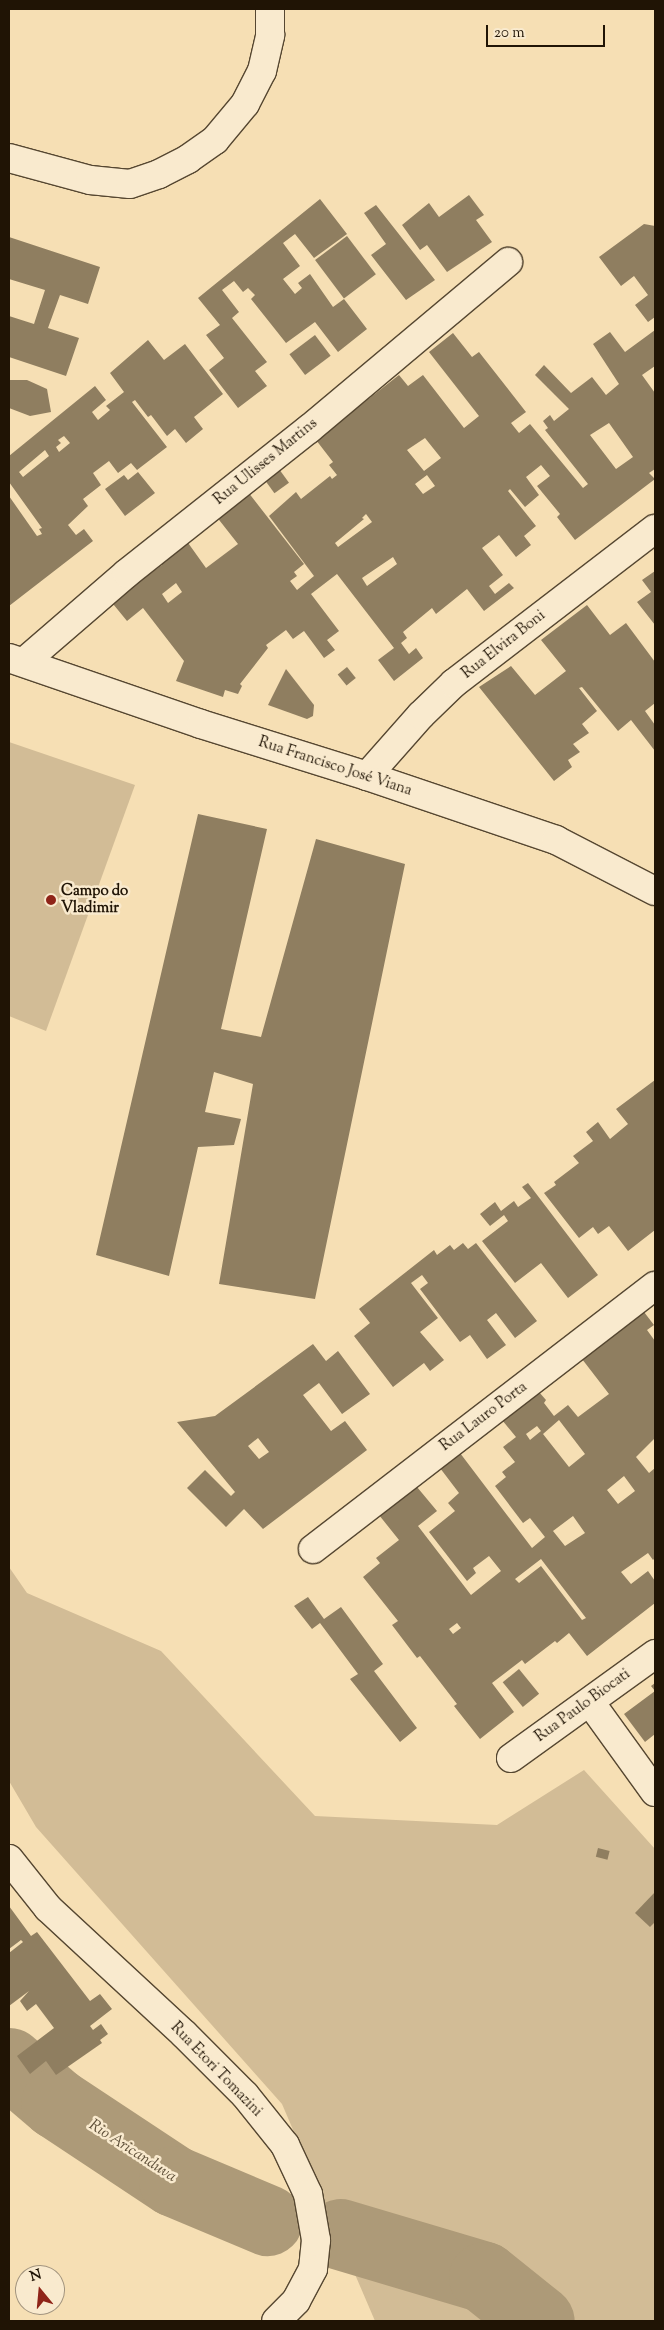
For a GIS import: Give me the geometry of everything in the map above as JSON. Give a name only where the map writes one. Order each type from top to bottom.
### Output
[{"type":"street","points":[[9,158],[90,180],[130,184],[159,174],[188,159],[215,140],[245,104],[262,71],[270,35],[270,9]]},
{"type":"street","name":"Rua Ulisses Martins","points":[[16,660],[309,428],[508,262]]},
{"type":"street","name":"Rua Elvira Boni","points":[[367,776],[421,715],[454,683],[655,529]]},
{"type":"street","name":"Rua Francisco José Viana","points":[[16,660],[201,724],[367,776],[556,840],[655,891]]},
{"type":"street","name":"Rua Lauro Porta","points":[[313,1549],[655,1286]]},
{"type":"street","name":"Rua Paulo Biocati","points":[[511,1758],[655,1654]]},
{"type":"street","points":[[590,1702],[655,1792]]},
{"type":"street","name":"Rua Etori Tomazini","points":[[9,1858],[48,1908],[231,2082],[285,2145],[308,2194],[316,2240],[313,2269],[296,2301],[276,2321]]},
{"type":"shaded area","name":"Campo do Vladimir","points":[[9,742],[135,785],[46,1031],[9,1016]]},
{"type":"shaded area","points":[[9,1567],[27,1593],[161,1651],[315,1816],[497,1825],[584,1770],[655,1849],[655,2321],[375,2321],[282,2104],[36,1827],[9,1781]]},
{"type":"building","points":[[469,195],[484,215],[476,220],[492,242],[447,272],[427,245],[420,250],[402,225],[429,203],[439,217]]},
{"type":"building","points":[[320,199],[347,234],[314,258],[295,234],[283,243],[300,266],[283,279],[295,294],[302,288],[298,283],[310,274],[333,307],[344,299],[367,329],[338,352],[315,322],[286,343],[251,299],[255,295],[248,288],[243,292],[234,281],[222,290],[239,312],[232,318],[267,362],[255,371],[267,386],[238,408],[209,370],[224,358],[206,335],[220,325],[198,298]]},
{"type":"building","points":[[376,205],[435,280],[406,300],[371,255],[386,244],[364,213]]},
{"type":"building","points":[[644,224],[655,226],[655,317],[648,322],[635,305],[648,295],[634,276],[621,286],[599,257]]},
{"type":"building","points":[[347,236],[376,274],[344,298],[315,260]]},
{"type":"building","points":[[9,237],[100,267],[88,304],[60,295],[48,328],[79,338],[66,376],[9,357],[9,316],[34,324],[45,290],[9,279]]},
{"type":"building","points":[[655,330],[655,366],[642,375],[655,393],[655,469],[649,473],[655,479],[575,540],[557,517],[560,514],[537,486],[550,476],[541,465],[526,477],[539,495],[525,507],[510,489],[508,491],[536,526],[524,536],[531,545],[516,557],[499,535],[482,548],[503,575],[489,586],[495,594],[509,583],[514,588],[484,611],[467,589],[436,614],[432,608],[403,632],[407,638],[401,643],[409,654],[416,648],[423,658],[394,681],[378,660],[394,648],[337,574],[311,594],[339,631],[327,640],[335,650],[324,658],[304,631],[293,639],[286,630],[266,645],[268,648],[240,684],[242,686],[238,694],[225,690],[223,697],[176,681],[184,661],[143,608],[127,621],[109,599],[148,570],[151,573],[162,565],[159,561],[186,540],[206,568],[238,544],[216,516],[248,492],[304,564],[294,572],[297,576],[290,581],[297,590],[314,576],[269,516],[296,492],[301,499],[330,476],[332,479],[337,475],[329,465],[333,462],[316,440],[399,375],[408,386],[423,375],[464,428],[479,416],[429,352],[453,333],[472,357],[479,352],[526,412],[511,423],[519,433],[530,424],[583,488],[588,484],[545,430],[548,428],[543,421],[550,415],[554,421],[569,409],[535,375],[544,365],[571,393],[592,377],[606,395],[619,384],[593,344],[610,332],[625,352]],"holes":[[[609,423],[633,457],[616,469],[590,435]],[[425,438],[441,458],[424,471],[407,450]],[[427,475],[435,486],[423,494],[415,484]],[[366,514],[372,522],[338,547],[335,543],[364,519],[362,518]],[[393,557],[397,564],[367,586],[362,578]],[[176,583],[182,592],[168,603],[162,594]]]},
{"type":"building","points":[[315,335],[331,356],[305,375],[289,354]]},
{"type":"building","points":[[148,340],[164,360],[185,344],[223,394],[194,417],[203,429],[186,443],[175,429],[167,436],[151,415],[148,417],[135,400],[132,402],[167,447],[137,470],[131,463],[118,473],[109,461],[93,473],[101,485],[83,499],[88,506],[68,525],[76,535],[84,529],[93,541],[9,606],[9,496],[37,536],[42,534],[39,529],[42,528],[9,482],[9,456],[95,386],[106,400],[92,412],[98,420],[110,410],[106,406],[124,392],[110,373]],"holes":[[[64,436],[70,443],[59,452],[56,447],[61,443],[58,440]],[[45,450],[49,456],[23,477],[19,472]]]},
{"type":"building","points":[[9,380],[27,380],[47,389],[51,412],[30,416],[9,408]]},
{"type":"building","points":[[279,469],[289,483],[274,493],[264,480]]},
{"type":"building","points":[[138,472],[155,493],[125,516],[105,489],[124,475],[128,480]]},
{"type":"building","points":[[655,571],[655,625],[637,602],[651,592],[642,580]]},
{"type":"building","points":[[587,605],[610,635],[626,623],[655,662],[655,703],[645,711],[655,725],[655,751],[631,720],[618,731],[582,687],[579,688],[597,711],[582,724],[589,733],[573,744],[580,752],[568,760],[572,767],[554,781],[479,687],[511,666],[535,695],[566,671],[541,640]]},
{"type":"building","points":[[347,667],[356,678],[346,685],[338,675]]},
{"type":"building","points":[[286,669],[314,705],[313,716],[307,719],[268,705]]},
{"type":"building","points":[[198,814],[267,829],[221,1029],[261,1037],[316,839],[405,864],[315,1299],[219,1284],[253,1084],[214,1072],[205,1112],[241,1119],[234,1145],[198,1147],[169,1276],[96,1255]]},
{"type":"building","points":[[655,1080],[655,1230],[628,1251],[609,1226],[598,1234],[593,1227],[579,1238],[544,1193],[556,1185],[554,1182],[579,1163],[573,1156],[593,1141],[586,1132],[598,1122],[610,1139],[628,1124],[616,1109]]},
{"type":"building","points":[[528,1183],[598,1275],[568,1298],[541,1263],[515,1283],[482,1241],[508,1221],[504,1215],[490,1226],[480,1214],[495,1202],[501,1211],[514,1201],[518,1207],[531,1198],[522,1187]]},
{"type":"building","points":[[463,1243],[468,1249],[476,1243],[537,1321],[515,1338],[496,1313],[487,1320],[506,1345],[487,1359],[470,1335],[460,1342],[420,1289],[428,1283],[422,1275],[411,1283],[438,1318],[420,1332],[444,1360],[430,1371],[424,1363],[393,1387],[354,1336],[370,1323],[359,1309],[434,1250],[437,1255],[450,1245],[454,1250]]},
{"type":"building","points":[[644,1312],[654,1325],[647,1330],[655,1341],[655,1438],[636,1457],[649,1473],[655,1468],[655,1558],[653,1560],[648,1553],[621,1572],[631,1584],[648,1571],[655,1581],[655,1603],[587,1656],[569,1633],[557,1643],[555,1641],[525,1664],[522,1660],[492,1683],[514,1712],[480,1739],[454,1706],[457,1704],[420,1656],[417,1658],[392,1625],[398,1621],[363,1577],[380,1563],[376,1558],[399,1540],[379,1515],[417,1487],[437,1511],[418,1526],[471,1595],[501,1571],[489,1556],[473,1568],[476,1573],[467,1581],[429,1532],[455,1511],[448,1503],[459,1493],[440,1468],[460,1453],[532,1548],[545,1537],[530,1518],[523,1523],[495,1486],[506,1477],[502,1472],[515,1462],[503,1447],[516,1437],[502,1420],[539,1392],[546,1400],[544,1403],[554,1416],[568,1405],[578,1417],[609,1394],[582,1359]],"holes":[[[559,1420],[585,1454],[569,1467],[543,1434]],[[537,1426],[541,1431],[530,1440],[526,1434]],[[624,1476],[635,1491],[618,1504],[607,1490]],[[573,1516],[585,1533],[565,1546],[553,1531]],[[541,1559],[586,1618],[582,1620],[541,1566],[519,1583],[515,1579]],[[457,1623],[461,1628],[453,1634],[449,1629]]]},
{"type":"building","points":[[313,1344],[326,1361],[338,1351],[370,1394],[342,1414],[319,1383],[303,1395],[331,1431],[345,1421],[367,1450],[263,1529],[244,1509],[226,1527],[187,1488],[205,1470],[231,1496],[235,1492],[177,1422],[215,1416]],"holes":[[[258,1438],[269,1452],[259,1459],[248,1446]]]},
{"type":"building","points":[[308,1597],[324,1619],[341,1607],[383,1664],[374,1671],[417,1728],[400,1742],[350,1679],[358,1674],[320,1623],[312,1629],[294,1606]]},
{"type":"building","points":[[519,1669],[539,1694],[523,1707],[503,1682]]},
{"type":"building","points":[[655,1683],[655,1691],[651,1686]]},
{"type":"building","points":[[655,1691],[655,1734],[645,1742],[624,1714]]},
{"type":"building","points":[[598,1848],[610,1851],[607,1860],[596,1857]]},
{"type":"building","points":[[655,1892],[655,1922],[650,1927],[635,1913]]},
{"type":"building","points":[[9,1906],[31,1936],[37,1932],[90,2001],[100,1994],[112,2009],[90,2026],[93,2030],[101,2024],[108,2034],[100,2040],[102,2043],[56,2075],[46,2061],[30,2074],[17,2056],[54,2028],[36,2004],[27,2011],[20,2001],[29,1991],[9,2006],[9,1953],[23,1942],[21,1940],[9,1949]]},
{"type":"waterway","name":"Rio Aricanduva","points":[[9,2063],[56,2103],[174,2181],[267,2220]]},
{"type":"waterway","name":"Rio Aricanduva","points":[[340,2234],[484,2277],[539,2321]]},
{"type":"place","name":"Campo do Vladimir","points":[[51,900]]}]
